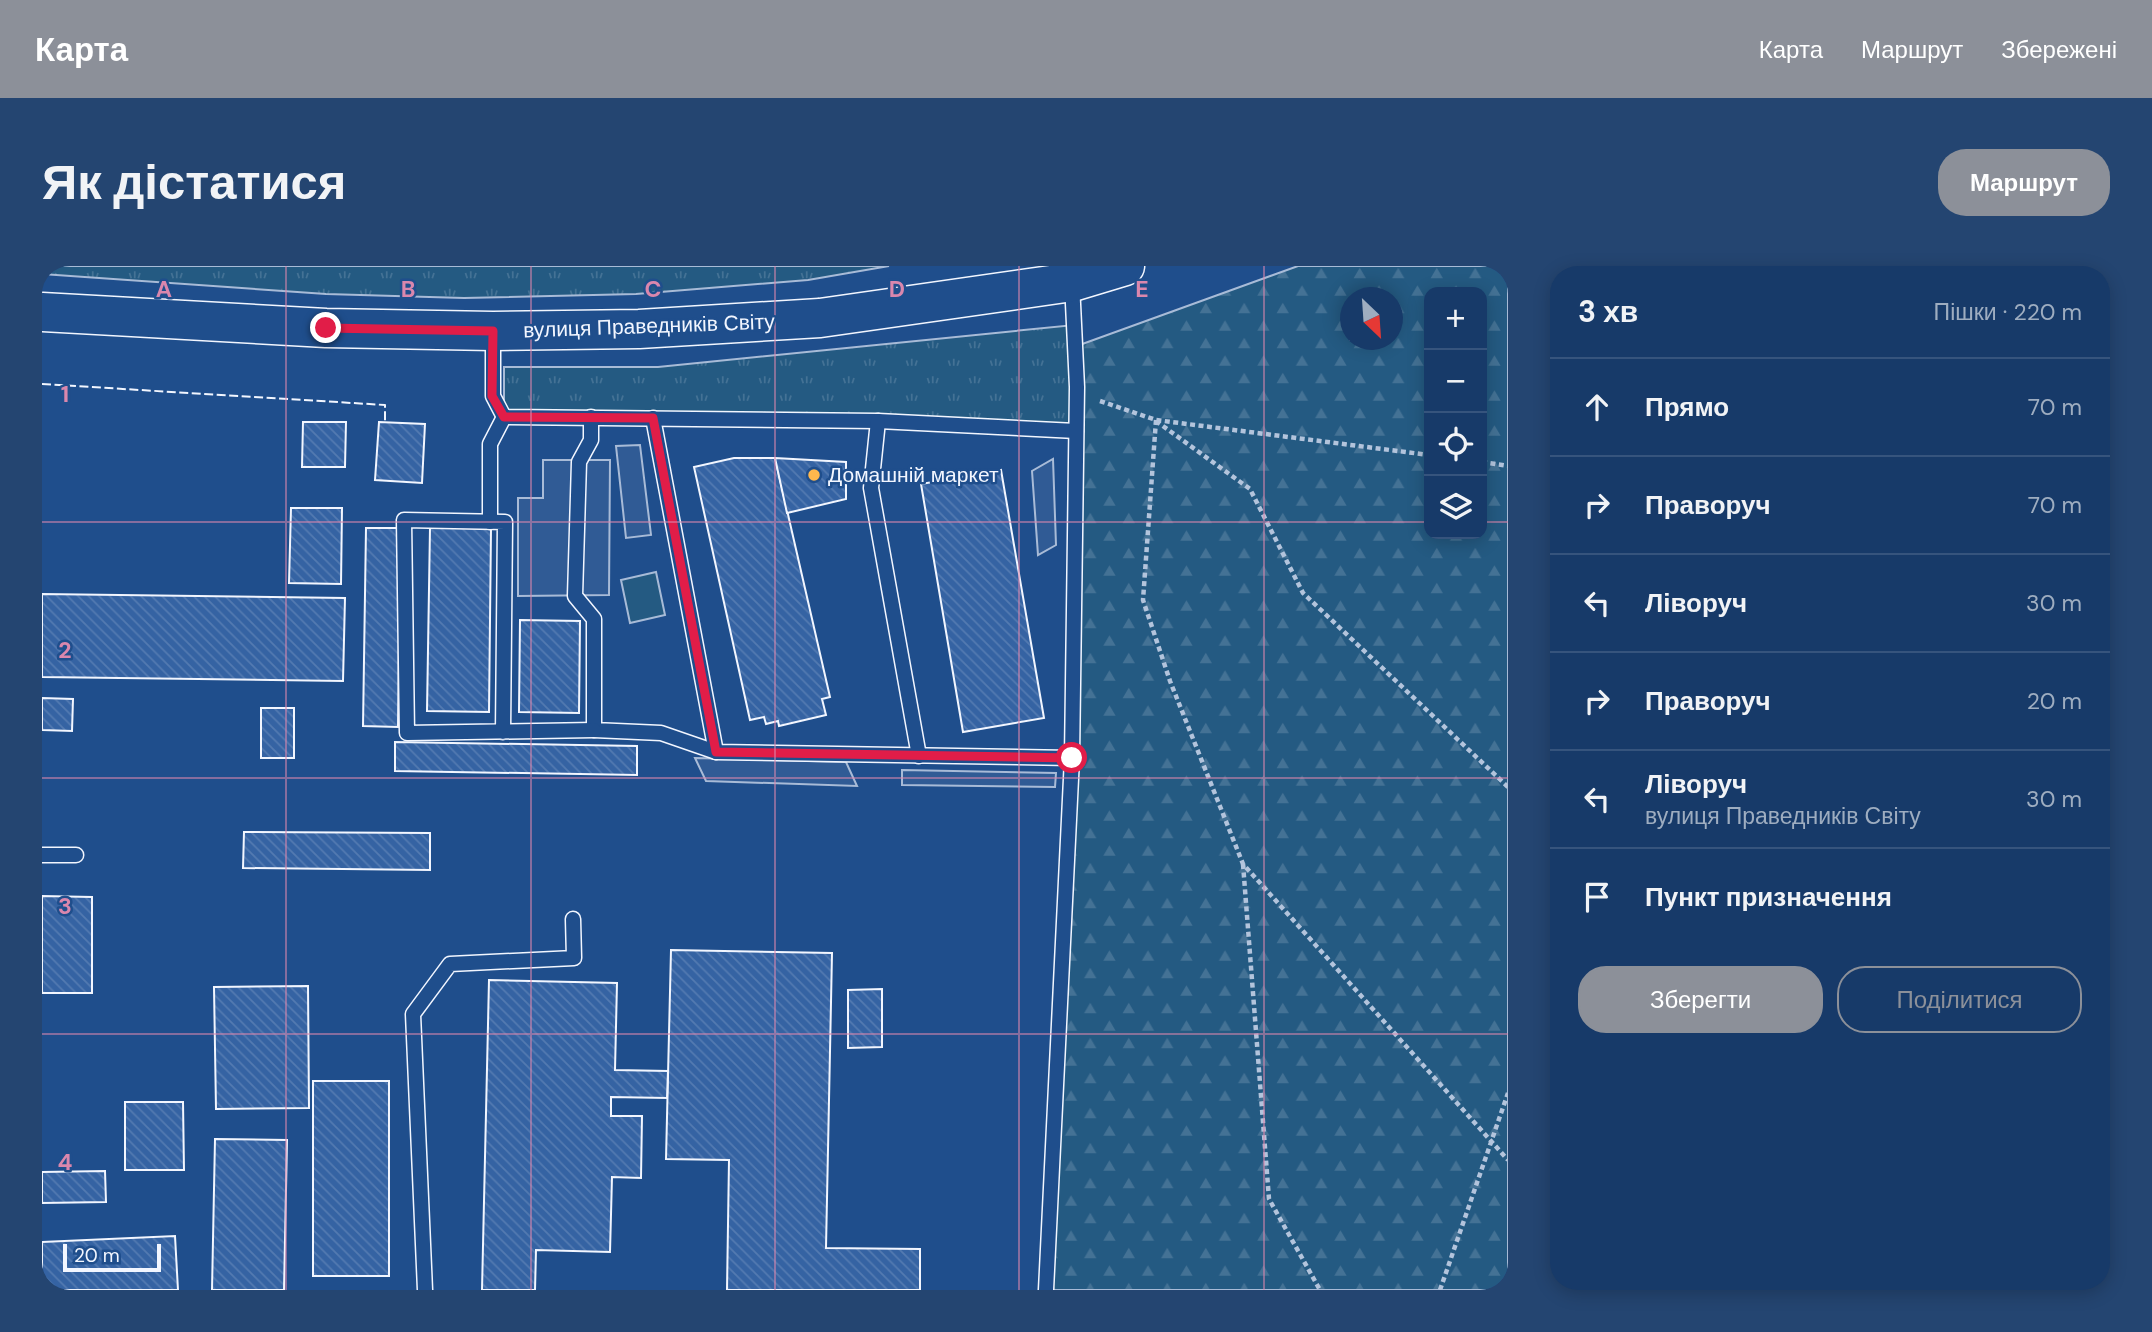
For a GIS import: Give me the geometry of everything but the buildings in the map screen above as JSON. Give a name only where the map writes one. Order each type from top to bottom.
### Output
[{"type":"main road","name":"вулиця Праведників Світу","points":[[42,312],[326,328],[493,331],[639,329],[820,318],[1072,282],[1125,266]]},
{"type":"lane","points":[[1046,1290],[1072,758],[1077,387],[1072,282]]},
{"type":"lane","points":[[493,331],[492,396],[504,417]]},
{"type":"lane","points":[[504,417],[878,421],[1076,431]]},
{"type":"lane","points":[[490,522],[491,444],[504,417]]},
{"type":"lane","points":[[591,417],[591,440],[579,462],[575,596],[594,619],[594,730]]},
{"type":"lane","points":[[653,418],[716,752]]},
{"type":"lane","points":[[878,421],[871,488],[919,756]]},
{"type":"lane","points":[[503,732],[505,522],[404,520],[407,733],[503,732],[594,730],[661,733],[716,752],[1072,758]]},
{"type":"lane","points":[[42,855],[76,855]]},
{"type":"lane","points":[[425,1290],[413,1014],[450,964],[574,958],[573,919]]},
{"type":"path","points":[[1077,387],[1096,400],[1156,421],[1424,455]]},
{"type":"path","points":[[1156,421],[1250,489],[1303,593],[1508,787]]},
{"type":"path","points":[[1156,421],[1143,600],[1170,681],[1243,864],[1269,1199],[1320,1290]]},
{"type":"path","points":[[1487,463],[1508,466]]},
{"type":"path","points":[[1243,864],[1508,1160]]},
{"type":"path","points":[[1440,1290],[1508,1093]]},
{"type":"green space","points":[[42,266],[889,266],[808,280],[636,294],[464,298],[326,294],[42,274]]},
{"type":"green space","points":[[1298,266],[1508,266],[1508,1290],[1046,1290],[1071,799],[1074,347]]},
{"type":"green space","points":[[1074,325],[1076,431],[504,417],[504,367],[658,367]]},
{"type":"green space","points":[[656,572],[665,615],[630,623],[621,580]]},
{"type":"shaded area","points":[[640,445],[651,535],[626,538],[616,446]]},
{"type":"shaded area","points":[[1053,459],[1056,545],[1038,555],[1032,471]]},
{"type":"shaded area","points":[[543,460],[610,460],[609,595],[518,596],[518,498],[543,498]]},
{"type":"shaded area","points":[[695,758],[846,762],[857,786],[706,781]]},
{"type":"shaded area","points":[[902,770],[1056,773],[1055,787],[902,785]]},
{"type":"fence","points":[[42,384],[385,405],[385,422]]},
{"type":"place","name":"Домашній маркет","points":[[814,475]]},
{"type":"route","points":[[326,328],[493,331],[492,396],[504,417],[653,418],[716,752],[1072,758]]}]
